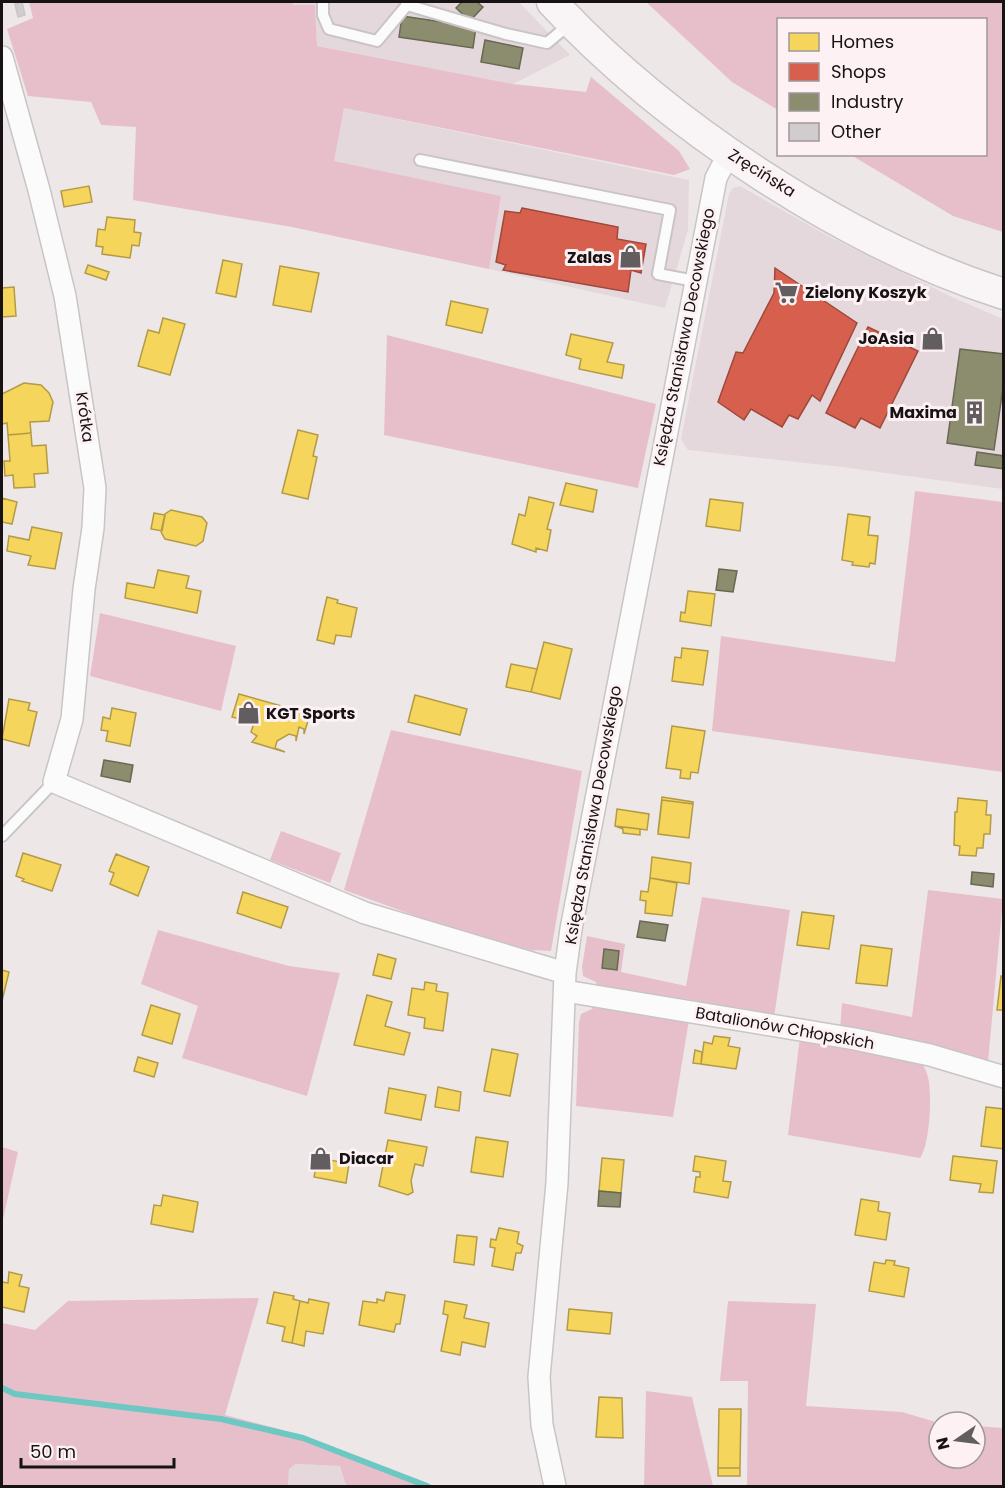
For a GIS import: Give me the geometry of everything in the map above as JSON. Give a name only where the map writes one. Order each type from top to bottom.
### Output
[{"type":"street","name":"Zręcińska","points":[[562,12],[644,88],[729,153],[838,221],[903,253],[1004,294]]},
{"type":"street","name":"Krótka","points":[[2,57],[39,190],[65,296],[95,488],[93,528],[84,589],[72,719],[54,782]]},
{"type":"street","name":"Księdza Stanisława Decowskiego","points":[[555,1486],[542,1425],[539,1377],[557,1184],[565,982],[572,919],[716,178],[729,153]]},
{"type":"street","name":"Batalionów Chłopskich","points":[[54,782],[365,913],[565,982],[930,1055],[1004,1077]]},
{"type":"lane","points":[[323,2],[323,15],[329,29],[377,41],[406,3],[506,34],[547,43],[562,12]]},
{"type":"lane","points":[[420,160],[670,210],[658,274],[695,282]]},
{"type":"lane","points":[[2,836],[54,782]]},
{"type":"shaded area","points":[[29,2],[293,2],[293,5],[315,5],[317,46],[513,84],[586,92],[591,77],[679,151],[690,169],[674,175],[344,108],[334,161],[501,196],[489,269],[292,227],[133,200],[136,127],[101,125],[91,102],[28,96],[7,29],[33,18]]},
{"type":"shaded area","points":[[293,2],[519,2],[570,55],[513,84],[317,46],[315,5],[293,5]]},
{"type":"shaded area","points":[[646,2],[1003,2],[1003,232],[953,216],[853,156],[987,156],[987,18],[777,18],[777,109],[732,82]]},
{"type":"shaded area","points":[[344,108],[689,180],[688,230],[665,308],[489,269],[501,196],[333,161]]},
{"type":"shaded area","points":[[740,186],[830,237],[954,298],[1003,319],[1003,489],[842,467],[688,450],[681,439],[729,194],[733,188]]},
{"type":"shaded area","points":[[387,335],[656,404],[638,488],[384,435]]},
{"type":"shaded area","points":[[915,491],[1003,502],[1003,772],[712,731],[721,636],[895,662]]},
{"type":"shaded area","points":[[100,613],[236,646],[221,711],[90,676]]},
{"type":"shaded area","points":[[391,730],[582,771],[551,951],[531,950],[507,944],[502,947],[344,890]]},
{"type":"shaded area","points":[[281,831],[341,853],[330,883],[270,860]]},
{"type":"shaded area","points":[[928,890],[1003,899],[988,1062],[840,1030],[842,1003],[912,1017]]},
{"type":"shaded area","points":[[702,897],[790,910],[774,1017],[596,987],[596,982],[583,976],[582,967],[587,936],[625,944],[621,972],[686,986]]},
{"type":"shaded area","points":[[158,930],[289,966],[340,973],[307,1096],[182,1058],[198,1006],[141,984]]},
{"type":"shaded area","points":[[593,1005],[689,1020],[673,1117],[576,1106],[579,1022],[581,1014],[592,1009]]},
{"type":"shaded area","points":[[800,1037],[921,1061],[929,1081],[930,1104],[926,1142],[920,1158],[788,1135]]},
{"type":"shaded area","points":[[2,1147],[18,1152],[2,1224]]},
{"type":"shaded area","points":[[259,1298],[225,1415],[279,1429],[435,1486],[346,1485],[340,1466],[296,1464],[289,1469],[288,1486],[2,1486],[2,1323],[35,1330],[68,1301]]},
{"type":"shaded area","points":[[728,1301],[816,1304],[806,1406],[902,1412],[927,1419],[927,1470],[987,1470],[987,1427],[1003,1428],[1003,1486],[747,1486],[748,1381],[720,1381]]},
{"type":"shaded area","points":[[646,1391],[692,1397],[713,1486],[644,1486]]},
{"type":"shaded area","points":[[296,1464],[341,1466],[346,1485],[361,1486],[288,1486],[289,1469]]},
{"type":"building: Homes","points":[[89,186],[92,202],[64,207],[61,191]]},
{"type":"building: Homes","points":[[107,217],[135,220],[134,232],[141,233],[139,246],[132,245],[130,258],[102,254],[103,247],[96,246],[98,229],[105,230]]},
{"type":"building: Homes","points":[[223,260],[242,264],[236,297],[216,293]]},
{"type":"building: Homes","points":[[88,265],[109,272],[106,280],[85,273]]},
{"type":"building: Homes","points":[[280,266],[319,273],[311,312],[273,305]]},
{"type":"building: Homes","points":[[14,287],[16,316],[2,317],[2,288]]},
{"type":"building: Homes","points":[[451,301],[488,309],[482,333],[446,325]]},
{"type":"building: Homes","points":[[163,318],[185,324],[170,375],[138,366],[148,330],[159,333]]},
{"type":"building: Homes","points":[[571,334],[613,343],[607,362],[624,365],[622,378],[579,369],[581,359],[566,355]]},
{"type":"building: Homes","points":[[24,383],[41,385],[49,393],[53,402],[49,421],[30,422],[31,433],[8,435],[7,423],[2,424],[2,394]]},
{"type":"building: Homes","points":[[298,430],[318,435],[313,456],[317,457],[308,499],[282,493]]},
{"type":"building: Homes","points":[[31,433],[32,446],[46,445],[48,473],[34,474],[35,487],[14,488],[13,475],[5,476],[4,461],[10,461],[8,435]]},
{"type":"building: Homes","points":[[566,483],[597,490],[593,512],[560,505]]},
{"type":"building: Homes","points":[[529,497],[554,503],[547,529],[551,530],[547,551],[536,548],[536,552],[512,544],[519,514],[525,516]]},
{"type":"building: Homes","points":[[2,498],[17,502],[12,524],[2,522]]},
{"type":"building: Homes","points":[[710,499],[743,503],[740,531],[706,526]]},
{"type":"building: Homes","points":[[171,510],[202,517],[207,523],[203,541],[196,546],[165,539],[161,532],[165,514]]},
{"type":"building: Homes","points":[[154,513],[165,515],[162,531],[151,529]]},
{"type":"building: Homes","points":[[848,514],[870,517],[868,535],[878,536],[875,564],[870,563],[869,567],[852,565],[853,562],[842,560]]},
{"type":"building: Homes","points":[[32,527],[62,533],[55,569],[28,565],[31,556],[7,551],[9,536],[29,540]]},
{"type":"building: Homes","points":[[158,570],[189,576],[186,588],[201,591],[197,613],[125,598],[127,583],[154,588]]},
{"type":"building: Homes","points":[[688,591],[715,594],[711,626],[680,621],[681,612],[685,613]]},
{"type":"building: Homes","points":[[327,597],[338,600],[337,603],[357,608],[351,637],[336,635],[334,644],[317,640]]},
{"type":"building: Homes","points":[[544,642],[572,649],[560,699],[531,692]]},
{"type":"building: Homes","points":[[682,648],[708,651],[703,685],[672,681],[675,657],[681,658]]},
{"type":"building: Homes","points":[[511,664],[537,669],[531,692],[506,687]]},
{"type":"building: Homes","points":[[239,694],[310,714],[304,734],[304,729],[299,727],[296,741],[296,736],[289,734],[277,741],[275,748],[285,752],[252,742],[257,736],[251,732],[254,723],[232,717]]},
{"type":"building: Homes","points":[[415,695],[467,709],[460,735],[408,722]]},
{"type":"building: Homes","points":[[9,699],[30,703],[28,710],[37,712],[29,746],[2,739]]},
{"type":"building: Homes","points":[[112,708],[136,713],[130,746],[106,741],[108,731],[101,730],[103,717],[110,719]]},
{"type":"building: Homes","points":[[672,726],[705,731],[698,773],[691,772],[690,779],[680,778],[681,770],[666,768]]},
{"type":"building: Homes","points":[[662,797],[693,802],[693,804],[662,800],[658,832]]},
{"type":"building: Homes","points":[[958,798],[987,801],[986,815],[991,815],[990,834],[984,834],[983,848],[977,848],[976,856],[959,855],[960,846],[954,845],[955,812],[957,812]]},
{"type":"building: Homes","points":[[662,800],[693,804],[689,838],[658,834]]},
{"type":"building: Homes","points":[[617,809],[649,814],[647,830],[615,826]]},
{"type":"building: Homes","points":[[615,826],[640,829],[640,835],[623,833],[623,829]]},
{"type":"building: Homes","points":[[23,853],[61,865],[52,891],[22,881],[24,879],[16,876]]},
{"type":"building: Homes","points":[[116,854],[149,867],[138,896],[110,884],[114,873],[109,871]]},
{"type":"building: Homes","points":[[652,857],[691,863],[689,884],[650,878]]},
{"type":"building: Homes","points":[[650,878],[677,883],[672,916],[645,913],[646,901],[640,900],[641,891],[648,892]]},
{"type":"building: Homes","points":[[243,892],[288,907],[281,928],[237,913]]},
{"type":"building: Homes","points":[[802,912],[834,916],[829,949],[797,945]]},
{"type":"building: Homes","points":[[861,945],[892,949],[887,986],[856,983]]},
{"type":"building: Homes","points":[[378,954],[396,959],[391,979],[373,975]]},
{"type":"building: Homes","points":[[2,970],[9,972],[2,1001]]},
{"type":"building: Homes","points":[[1001,976],[1004,977],[1004,1010],[997,1010]]},
{"type":"building: Homes","points":[[425,982],[437,984],[436,991],[448,993],[443,1031],[424,1028],[425,1018],[408,1015],[412,988],[424,990]]},
{"type":"building: Homes","points":[[367,995],[392,1002],[385,1026],[410,1033],[404,1055],[354,1045]]},
{"type":"building: Homes","points":[[151,1005],[180,1014],[172,1044],[142,1035]]},
{"type":"building: Homes","points":[[714,1036],[730,1038],[728,1046],[740,1048],[736,1069],[701,1064],[704,1042],[712,1044]]},
{"type":"building: Homes","points":[[492,1049],[518,1054],[510,1096],[484,1091]]},
{"type":"building: Homes","points":[[695,1050],[702,1052],[701,1064],[693,1063]]},
{"type":"building: Homes","points":[[138,1057],[158,1063],[154,1077],[134,1071]]},
{"type":"building: Homes","points":[[438,1087],[461,1092],[459,1111],[435,1107]]},
{"type":"building: Homes","points":[[389,1088],[426,1095],[421,1120],[385,1113]]},
{"type":"building: Homes","points":[[986,1107],[1004,1109],[1004,1149],[981,1146]]},
{"type":"building: Homes","points":[[476,1137],[508,1142],[503,1177],[471,1172]]},
{"type":"building: Homes","points":[[388,1140],[427,1147],[423,1166],[415,1164],[411,1181],[413,1192],[408,1195],[379,1186]]},
{"type":"building: Homes","points":[[319,1152],[331,1155],[330,1160],[349,1164],[346,1183],[314,1177]]},
{"type":"building: Homes","points":[[695,1156],[726,1161],[723,1181],[731,1182],[728,1198],[694,1192],[696,1177],[700,1177],[700,1172],[693,1171]]},
{"type":"building: Homes","points":[[953,1156],[997,1161],[993,1193],[979,1192],[981,1184],[950,1180]]},
{"type":"building: Homes","points":[[602,1158],[624,1160],[621,1193],[599,1191]]},
{"type":"building: Homes","points":[[163,1195],[198,1202],[193,1232],[151,1224],[154,1205],[161,1206]]},
{"type":"building: Homes","points":[[861,1199],[879,1202],[878,1211],[890,1213],[886,1240],[855,1235]]},
{"type":"building: Homes","points":[[499,1228],[519,1232],[517,1243],[523,1246],[521,1253],[516,1253],[513,1270],[492,1266],[495,1248],[490,1247],[491,1239],[496,1240]]},
{"type":"building: Homes","points":[[457,1235],[477,1237],[474,1265],[454,1262]]},
{"type":"building: Homes","points":[[886,1260],[895,1261],[894,1265],[909,1268],[904,1297],[869,1291],[874,1262],[885,1264]]},
{"type":"building: Homes","points":[[9,1272],[22,1275],[19,1286],[29,1288],[24,1312],[2,1307],[2,1282],[8,1283]]},
{"type":"building: Homes","points":[[274,1292],[294,1296],[293,1299],[300,1301],[292,1343],[282,1341],[285,1327],[267,1323]]},
{"type":"building: Homes","points":[[386,1292],[405,1295],[400,1324],[396,1324],[394,1332],[359,1325],[363,1301],[377,1303],[377,1299],[384,1301]]},
{"type":"building: Homes","points":[[309,1299],[329,1303],[323,1334],[306,1331],[304,1346],[292,1343],[300,1301],[308,1303]]},
{"type":"building: Homes","points":[[445,1301],[467,1305],[464,1318],[489,1323],[485,1347],[462,1342],[460,1355],[441,1351],[448,1315],[443,1314]]},
{"type":"building: Homes","points":[[569,1309],[612,1313],[610,1334],[567,1330]]},
{"type":"building: Homes","points":[[599,1397],[622,1398],[623,1438],[596,1437]]},
{"type":"building: Homes","points":[[719,1409],[741,1409],[740,1468],[718,1468]]},
{"type":"building: Homes","points":[[718,1468],[740,1468],[740,1476],[718,1476]]},
{"type":"building: Shops","points":[[522,208],[618,227],[617,239],[646,244],[641,273],[631,270],[628,292],[503,270],[506,265],[496,262],[505,211],[520,213]]},
{"type":"building: Shops","points":[[775,268],[857,323],[820,401],[812,395],[798,419],[789,415],[782,427],[751,409],[744,420],[718,402],[736,352],[743,353],[774,293]]},
{"type":"building: Shops","points":[[868,327],[918,351],[880,428],[861,418],[855,428],[826,413]]},
{"type":"building: Industry","points":[[462,2],[477,2],[483,7],[470,21],[456,8]]},
{"type":"building: Industry","points":[[402,16],[476,27],[473,48],[399,37]]},
{"type":"building: Industry","points":[[485,40],[523,48],[519,69],[481,62]]},
{"type":"building: Industry","name":"Maxima","points":[[960,349],[1004,354],[1004,381],[994,450],[947,443]]},
{"type":"building: Industry","points":[[977,452],[1004,456],[1004,469],[975,465]]},
{"type":"building: Industry","points":[[719,569],[737,571],[733,592],[716,590]]},
{"type":"building: Industry","points":[[104,760],[133,765],[130,782],[101,776]]},
{"type":"building: Industry","points":[[972,872],[994,874],[993,887],[971,884]]},
{"type":"building: Industry","points":[[640,921],[668,925],[665,941],[637,937]]},
{"type":"building: Industry","points":[[604,949],[619,951],[617,970],[602,968]]},
{"type":"building: Industry","points":[[599,1191],[621,1193],[620,1207],[598,1206]]},
{"type":"building: Other","points":[[22,2],[25,15],[18,17],[15,4]]},
{"type":"waterway","points":[[2,1388],[15,1394],[221,1419],[303,1438],[427,1486]]},
{"type":"place","name":"Zalas","points":[[630,257]]},
{"type":"place","name":"Zielony Koszyk","points":[[787,292]]},
{"type":"place","name":"JoAsia","points":[[932,338]]},
{"type":"place","name":"Maxima","points":[[975,412]]},
{"type":"place","name":"KGT Sports","points":[[248,713]]},
{"type":"place","name":"Diacar","points":[[321,1158]]}]
